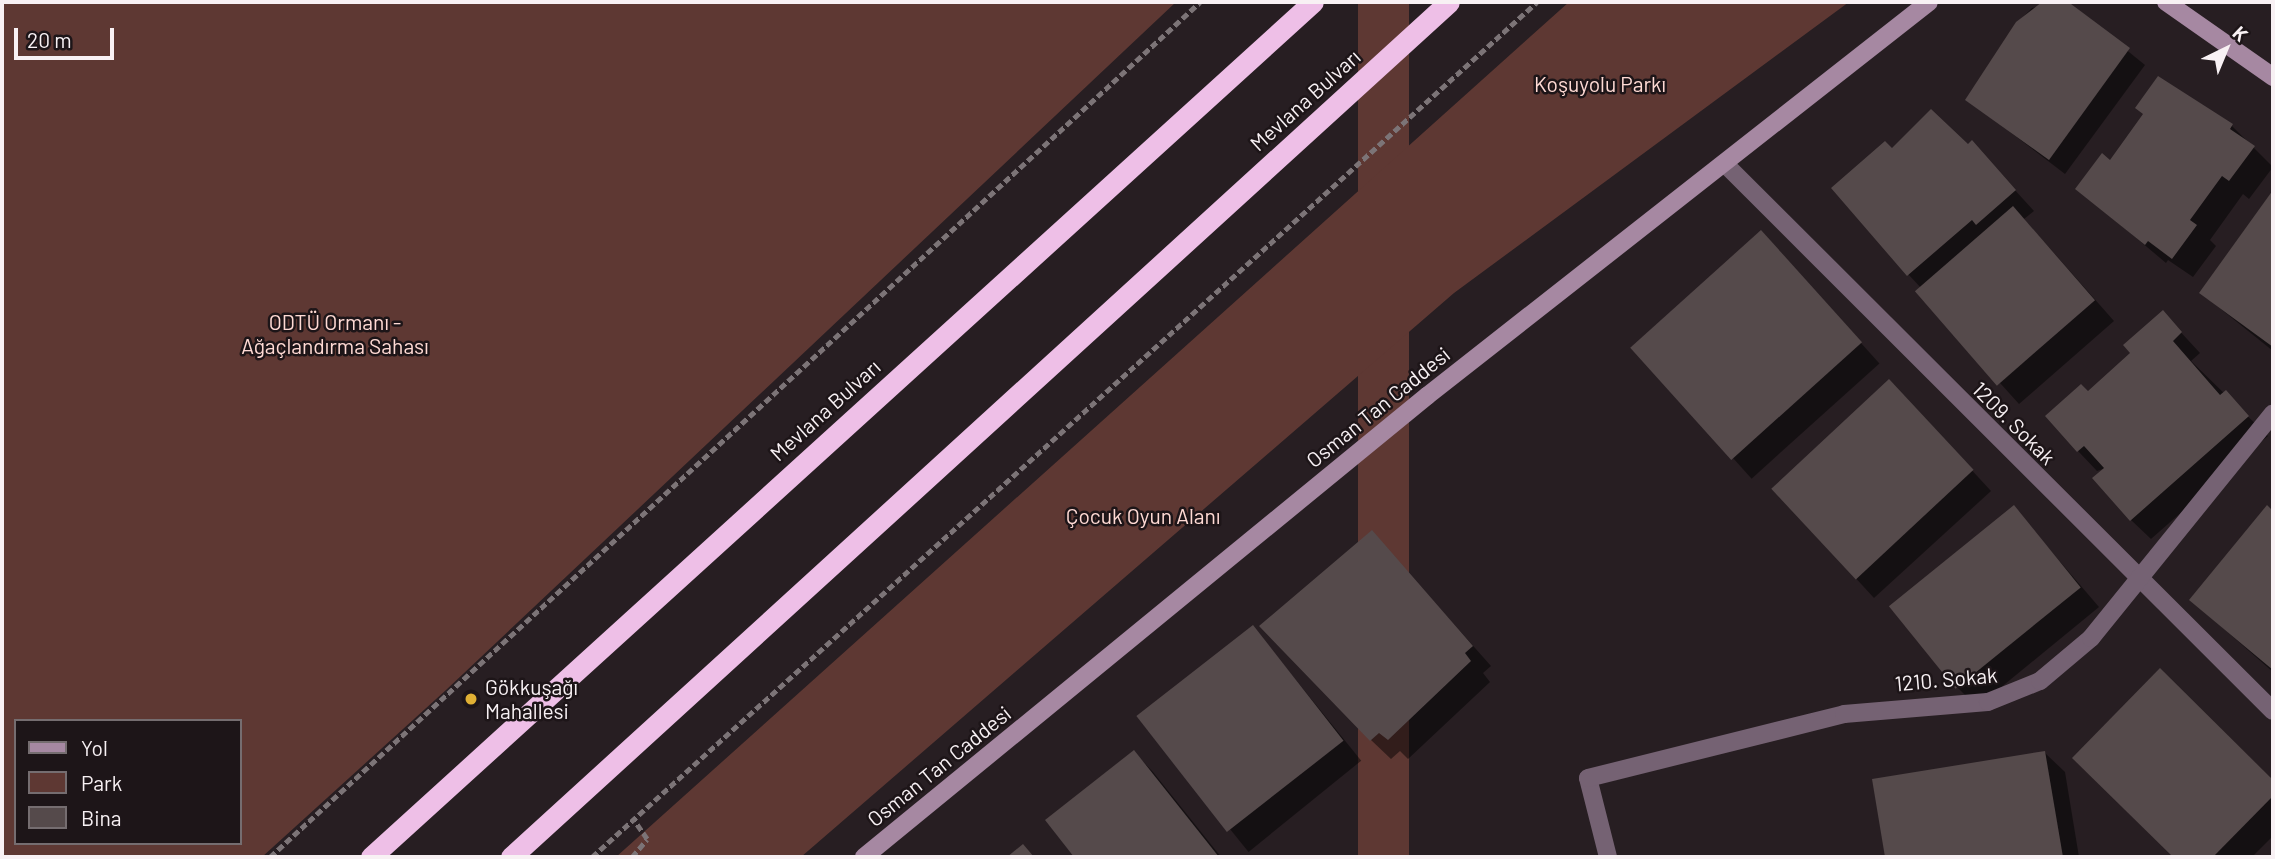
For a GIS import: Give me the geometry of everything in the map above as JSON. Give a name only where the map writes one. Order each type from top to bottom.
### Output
[{"type":"highway","name":"Mevlana Bulvarı","points":[[371,857],[1313,2]]},
{"type":"highway","name":"Mevlana Bulvarı","points":[[511,857],[1449,2]]},
{"type":"street","name":"Osman Tan Caddesi","points":[[864,857],[1427,396],[1929,2]]},
{"type":"street","points":[[2166,2],[2273,77]]},
{"type":"street","name":"1209. Sokak","points":[[1724,164],[2138,580],[2273,711]]},
{"type":"street","name":"1210. Sokak","points":[[1608,857],[1588,778],[1844,714],[2003,698],[2039,681],[2072,656],[2138,580],[2273,413]]},
{"type":"path","points":[[270,857],[1200,2]]},
{"type":"path","points":[[592,857],[1537,2]]},
{"type":"path","points":[[632,857],[647,839],[633,819]]},
{"type":"green space","name":"ODTÜ Ormanı - Ağaçlandırma Sahası","points":[[2,2],[1176,2],[446,690],[262,857],[2,857]]},
{"type":"green space","points":[[1358,2],[1409,2],[1409,857],[1358,857]]},
{"type":"green space","name":"Koşuyolu Parkı","points":[[1569,2],[1849,2],[1454,293],[801,857],[616,857]]},
{"type":"building","points":[[2042,2],[2071,4],[2130,48],[2049,160],[1965,100],[2016,22]]},
{"type":"building","points":[[2158,76],[2233,124],[2230,129],[2255,146],[2229,181],[2222,176],[2190,220],[2197,225],[2172,259],[2148,241],[2145,245],[2075,189],[2102,153],[2110,160],[2143,114],[2135,108]]},
{"type":"building","points":[[1931,109],[1968,144],[1972,140],[2016,190],[1976,225],[1972,220],[1907,276],[1831,188],[1885,141],[1892,148]]},
{"type":"building","points":[[2273,190],[2273,347],[2199,293]]},
{"type":"building","points":[[2013,206],[2095,300],[1997,386],[1915,291]]},
{"type":"building","points":[[1761,230],[1862,342],[1731,460],[1630,348]]},
{"type":"building","points":[[2163,310],[2182,332],[2173,341],[2220,395],[2226,390],[2249,416],[2130,521],[2092,478],[2104,468],[2084,446],[2077,452],[2045,416],[2081,384],[2088,391],[2130,353],[2123,345]]},
{"type":"building","points":[[1889,379],[1974,470],[1856,579],[1771,489]]},
{"type":"building","points":[[2014,505],[2081,587],[1956,689],[1889,606]]},
{"type":"building","points":[[2267,505],[2273,511],[2273,670],[2189,600]]},
{"type":"building","points":[[1372,530],[1473,646],[1465,653],[1471,661],[1388,740],[1379,733],[1370,741],[1259,626]]},
{"type":"building","points":[[1253,625],[1344,741],[1227,832],[1136,716]]},
{"type":"building","points":[[2160,668],[2273,780],[2273,796],[2213,857],[2173,857],[2072,758]]},
{"type":"building","points":[[1134,750],[1219,857],[1074,857],[1045,820]]},
{"type":"building","points":[[2045,751],[2063,857],[1885,857],[1872,779]]},
{"type":"building","points":[[1023,844],[1034,857],[1007,857]]},
{"type":"place","name":"Gökkuşağı Mahallesi","points":[[471,699]]},
{"type":"park label","name":"Çocuk Oyun Alanı","points":[[1143,516]]}]
